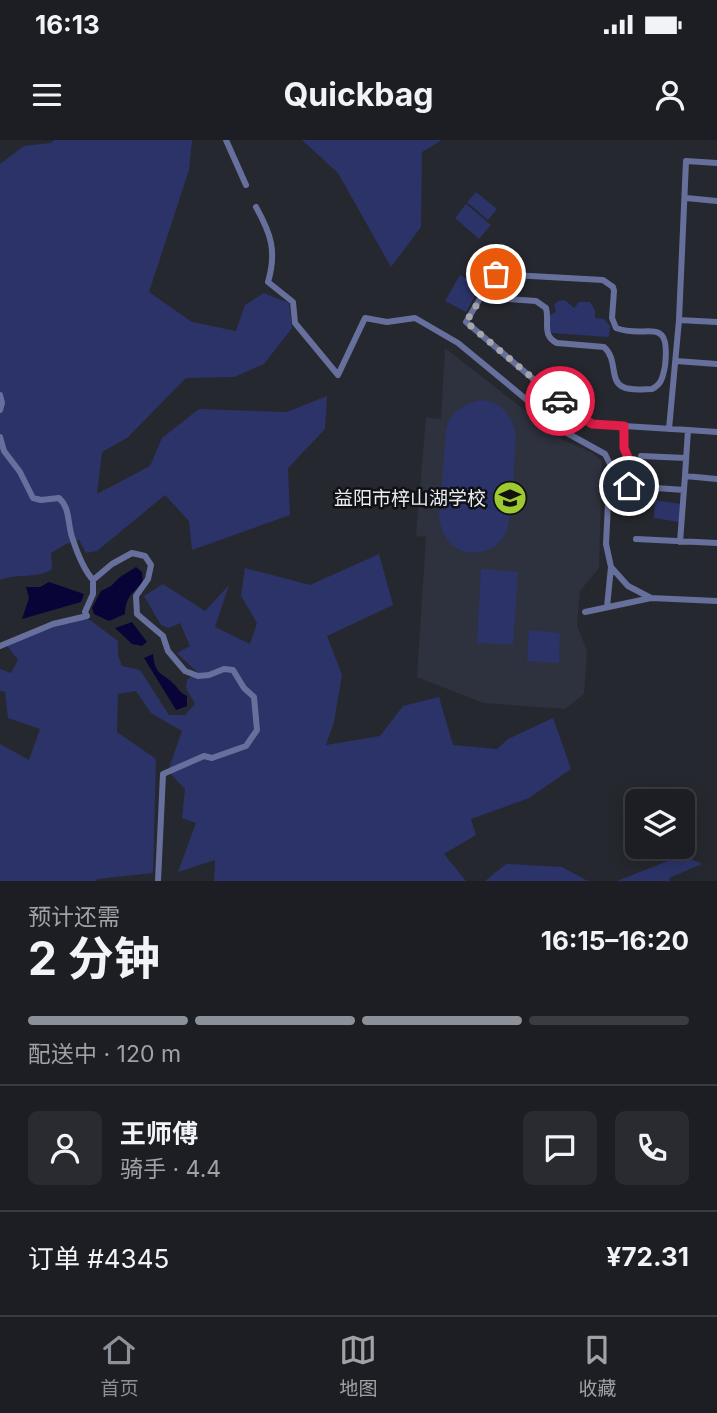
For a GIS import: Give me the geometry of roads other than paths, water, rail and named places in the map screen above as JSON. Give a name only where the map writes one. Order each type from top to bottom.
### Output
[{"type":"street","points":[[226,140],[246,185]]},
{"type":"street","points":[[669,429],[679,320],[686,161],[717,163]]},
{"type":"street","points":[[686,198],[717,201]]},
{"type":"street","points":[[256,207],[273,247],[274,262],[268,282],[293,302],[295,323],[338,375],[365,318],[387,322],[415,318],[458,343],[567,433],[605,454],[610,464],[606,544],[611,567],[607,607]]},
{"type":"street","points":[[481,297],[541,303],[547,312],[546,331],[551,340],[557,343],[604,347],[613,359],[616,380],[624,388],[652,389],[660,383],[667,345],[665,339],[654,331],[616,328],[612,318],[613,287],[603,280],[496,274],[481,297],[466,322],[571,411],[592,424],[717,432]]},
{"type":"street","points":[[679,320],[717,322]]},
{"type":"street","points":[[676,361],[717,364]]},
{"type":"street","points":[[0,395],[0,410]]},
{"type":"street","points":[[624,426],[624,448],[630,462],[629,486],[684,490]]},
{"type":"street","points":[[680,542],[688,430]]},
{"type":"street","points":[[0,437],[4,451],[20,472],[33,498],[59,498],[66,505],[73,541],[83,559],[86,572],[93,580],[93,594],[85,612],[87,616],[53,624],[0,646]]},
{"type":"street","points":[[641,456],[686,458]]},
{"type":"street","points":[[685,477],[717,479]]},
{"type":"street","points":[[636,539],[717,543]]},
{"type":"street","points":[[93,580],[112,564],[132,553],[145,556],[151,565],[148,579],[136,596],[137,614],[163,636],[168,651],[185,671],[198,676],[209,676],[224,668],[233,670],[244,688],[254,697],[257,730],[246,746],[212,758],[204,756],[163,774],[158,881]]},
{"type":"street","points":[[611,567],[628,586],[651,598]]},
{"type":"street","points":[[585,612],[651,598],[717,601]]},
{"type":"place","name":"益阳市梓山湖学校","points":[[510,498]]}]
